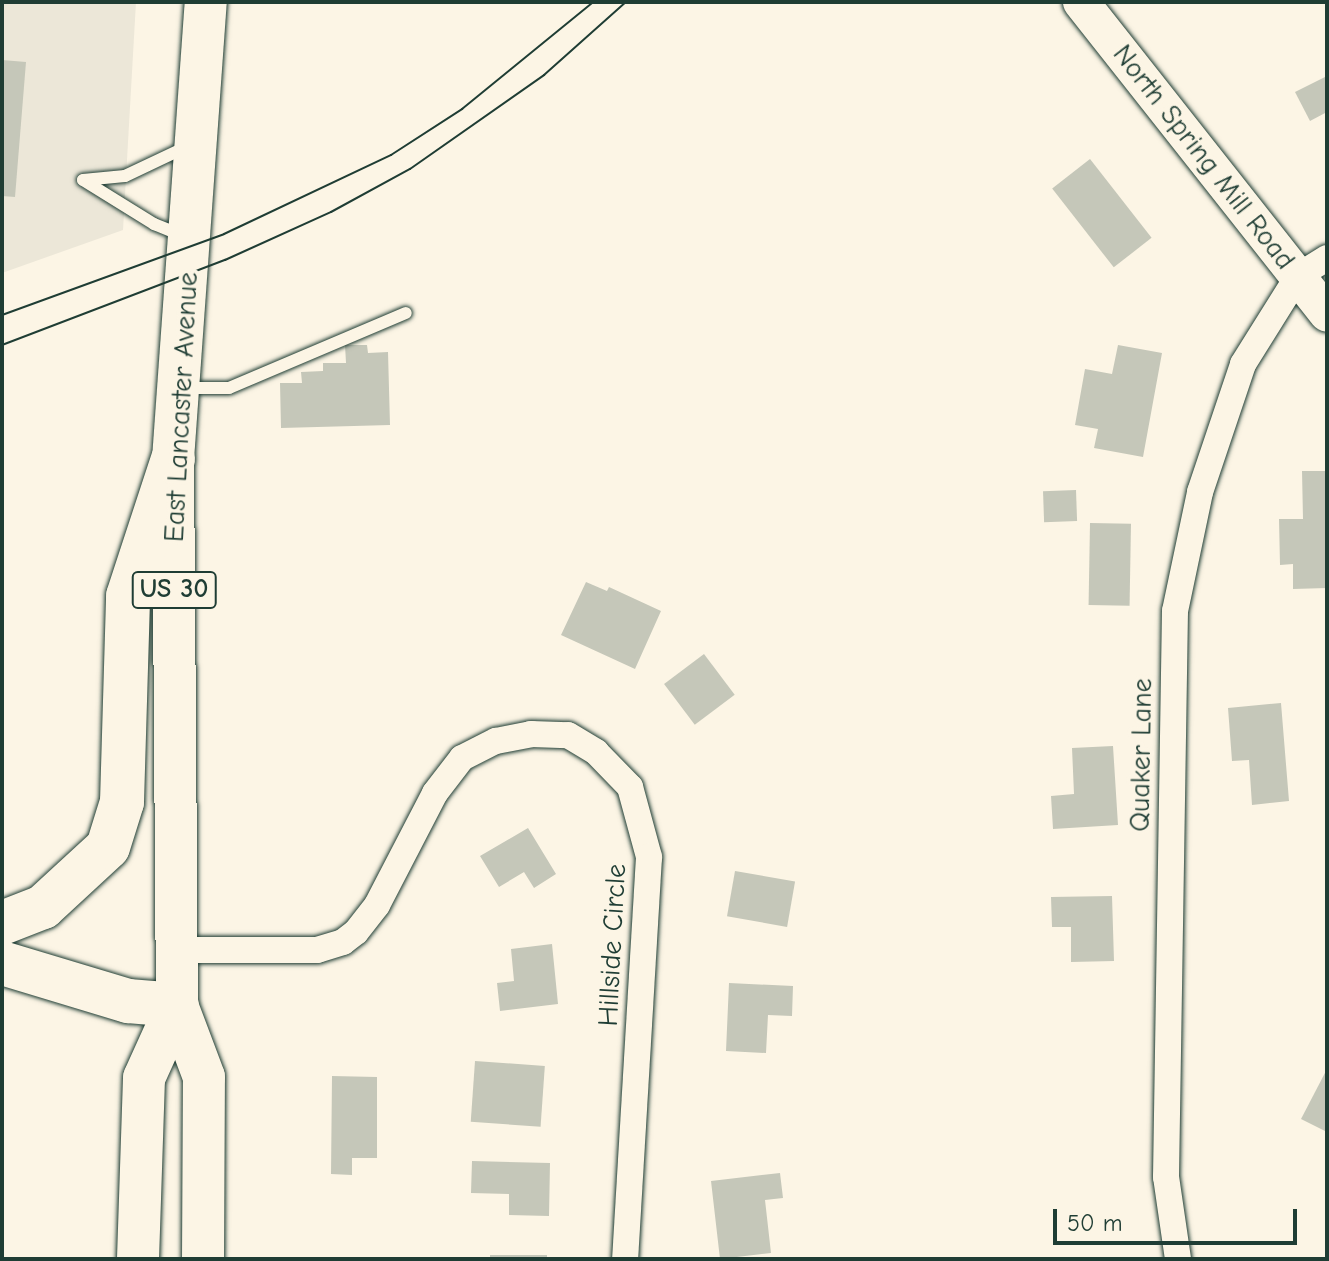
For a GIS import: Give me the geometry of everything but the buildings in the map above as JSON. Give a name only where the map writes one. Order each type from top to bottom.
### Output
[{"type":"highway","name":"East Lancaster Avenue","points":[[203,1259],[204,1077],[177,1005],[173,459],[206,2]]},
{"type":"highway","points":[[2,923],[19,920],[43,907],[108,847],[122,802],[128,596],[173,459]]},
{"type":"highway","points":[[2,963],[128,1001],[177,1005]]},
{"type":"highway","name":"East Lancaster Avenue","points":[[138,1259],[144,1078],[177,1005]]},
{"type":"main road","name":"North Spring Mill Road","points":[[1081,2],[1313,267],[1327,313]]},
{"type":"street","name":"Quaker Lane","points":[[1178,1259],[1166,1177],[1175,611],[1200,492],[1243,364],[1313,267]]},
{"type":"street","name":"Hillside Circle","points":[[177,950],[317,950],[343,942],[356,932],[377,905],[435,793],[462,758],[496,741],[531,734],[568,735],[596,752],[630,787],[649,857],[625,1259]]},
{"type":"lane","points":[[190,238],[154,224],[83,180],[125,176],[196,142]]},
{"type":"lane","points":[[179,388],[229,388],[406,313]]},
{"type":"shaded area","points":[[2,2],[136,2],[123,230],[2,273]]},
{"type":"tram line","points":[[2,315],[224,234],[391,155],[462,109],[593,2]]},
{"type":"tram line","points":[[2,345],[225,260],[331,212],[410,169],[544,75],[626,2]]}]
